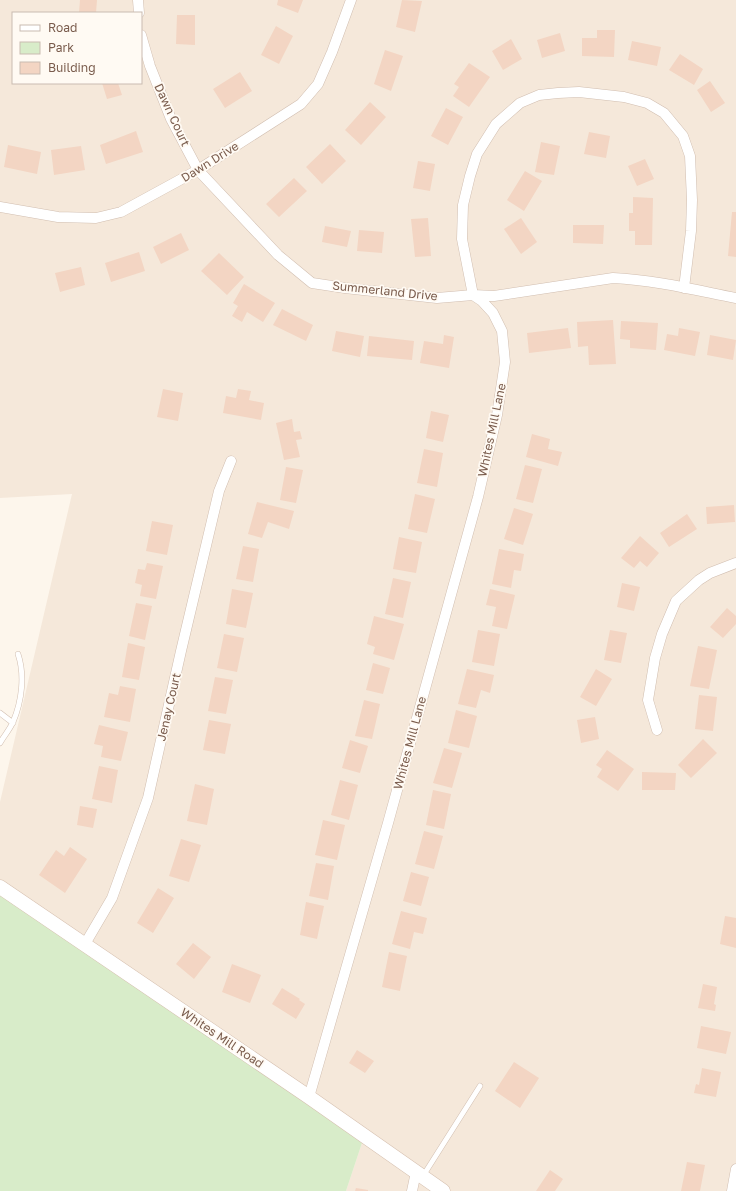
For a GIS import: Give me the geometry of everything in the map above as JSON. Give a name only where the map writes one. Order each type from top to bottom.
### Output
[{"type":"street","points":[[138,0],[139,12]]},
{"type":"street","name":"Dawn Drive","points":[[0,207],[58,217],[96,218],[121,212],[198,170],[301,104],[318,84],[332,52],[351,0]]},
{"type":"street","name":"Dawn Court","points":[[142,38],[150,66],[171,119],[198,170]]},
{"type":"street","points":[[473,295],[462,239],[464,206],[470,176],[477,154],[496,124],[520,103],[539,95],[572,92],[624,97],[648,103],[664,112],[683,136],[690,156],[692,200],[691,231],[684,288]]},
{"type":"street","name":"Summerland Drive","points":[[198,170],[278,255],[312,283],[438,298],[473,295],[494,296],[613,278],[667,284],[736,298]]},
{"type":"street","name":"Whites Mill Lane","points":[[309,1097],[394,801],[478,497],[497,416],[505,362],[502,331],[492,313],[482,301],[473,295]]},
{"type":"street","name":"Jenay Court","points":[[85,944],[112,898],[148,798],[219,491],[231,461]]},
{"type":"street","points":[[658,730],[648,700],[655,658],[662,634],[676,601],[699,580],[710,573],[736,563]]},
{"type":"street","name":"Whites Mill Road","points":[[0,887],[309,1097],[443,1191]]},
{"type":"street","points":[[732,1191],[736,1169]]},
{"type":"street","points":[[412,1191],[419,1174]]},
{"type":"lane","points":[[0,744],[13,723],[19,707],[21,665],[18,654]]},
{"type":"lane","points":[[0,713],[13,723]]},
{"type":"lane","points":[[419,1174],[480,1086]]},
{"type":"shaded area","points":[[0,0],[736,0],[736,1191],[346,1191],[366,1131],[0,883],[0,802],[72,494],[0,498]]},
{"type":"green space","points":[[0,883],[366,1131],[346,1191],[0,1191]]},
{"type":"building","points":[[80,0],[97,0],[96,12],[79,12]]},
{"type":"building","points":[[278,0],[303,0],[298,13],[277,5]]},
{"type":"building","points":[[402,0],[422,1],[415,32],[396,27]]},
{"type":"building","points":[[177,15],[195,15],[195,45],[176,44]]},
{"type":"building","points":[[276,26],[293,36],[279,64],[261,55]]},
{"type":"building","points":[[597,30],[615,30],[614,57],[582,56],[582,38],[597,38]]},
{"type":"building","points":[[560,33],[565,51],[542,58],[537,40]]},
{"type":"building","points":[[511,39],[522,59],[503,70],[492,51]]},
{"type":"building","points":[[632,41],[661,47],[657,66],[628,60]]},
{"type":"building","points":[[385,50],[403,56],[391,91],[374,84]]},
{"type":"building","points":[[680,54],[703,69],[694,85],[669,70]]},
{"type":"building","points":[[469,63],[490,77],[469,107],[453,96],[459,87],[454,84]]},
{"type":"building","points":[[240,72],[252,91],[225,108],[213,89]]},
{"type":"building","points":[[710,81],[725,103],[711,112],[697,90]]},
{"type":"building","points":[[102,84],[118,84],[122,95],[107,99]]},
{"type":"building","points":[[370,102],[386,117],[361,145],[345,130]]},
{"type":"building","points":[[446,108],[463,117],[448,145],[431,136]]},
{"type":"building","points":[[136,131],[143,152],[106,164],[100,145]]},
{"type":"building","points":[[589,132],[610,136],[606,158],[584,154]]},
{"type":"building","points":[[541,142],[560,146],[554,175],[535,172]]},
{"type":"building","points":[[330,144],[346,161],[322,184],[306,167]]},
{"type":"building","points":[[8,145],[41,152],[37,174],[4,167]]},
{"type":"building","points":[[81,146],[85,170],[54,175],[51,150]]},
{"type":"building","points":[[645,159],[654,179],[637,186],[628,166]]},
{"type":"building","points":[[418,161],[435,164],[430,191],[413,188]]},
{"type":"building","points":[[525,171],[542,181],[524,211],[507,200]]},
{"type":"building","points":[[294,178],[307,191],[279,217],[266,204]]},
{"type":"building","points":[[633,197],[653,198],[652,245],[635,245],[635,231],[629,231],[629,213],[633,213]]},
{"type":"building","points":[[732,212],[736,212],[736,257],[728,256]]},
{"type":"building","points":[[428,218],[431,256],[415,257],[411,219]]},
{"type":"building","points":[[521,218],[537,242],[521,254],[504,229]]},
{"type":"building","points":[[573,225],[604,225],[603,244],[573,243]]},
{"type":"building","points":[[325,226],[351,231],[347,247],[322,242]]},
{"type":"building","points":[[359,230],[384,232],[382,253],[357,251]]},
{"type":"building","points":[[181,233],[189,250],[161,264],[153,247]]},
{"type":"building","points":[[139,252],[145,271],[111,282],[105,263]]},
{"type":"building","points":[[219,253],[244,277],[227,295],[201,271]]},
{"type":"building","points":[[81,267],[85,285],[60,292],[55,273]]},
{"type":"building","points":[[244,284],[275,303],[263,322],[247,312],[242,322],[232,316],[238,306],[233,303]]},
{"type":"building","points":[[282,309],[313,325],[306,341],[273,325]]},
{"type":"building","points":[[613,320],[616,364],[589,365],[588,346],[578,347],[577,322]]},
{"type":"building","points":[[621,321],[658,323],[656,350],[630,348],[630,340],[620,339]]},
{"type":"building","points":[[568,328],[571,348],[529,353],[527,333]]},
{"type":"building","points":[[679,328],[700,332],[695,356],[664,350],[667,334],[678,336]]},
{"type":"building","points":[[336,331],[364,336],[360,357],[332,351]]},
{"type":"building","points":[[444,335],[454,337],[449,368],[420,363],[424,341],[443,344]]},
{"type":"building","points":[[710,335],[736,340],[733,360],[707,355]]},
{"type":"building","points":[[369,336],[414,341],[412,360],[367,356]]},
{"type":"building","points":[[163,389],[183,393],[178,421],[157,417]]},
{"type":"building","points":[[238,389],[251,391],[249,400],[264,403],[261,420],[223,413],[226,396],[236,398]]},
{"type":"building","points":[[431,411],[449,415],[443,442],[426,438]]},
{"type":"building","points":[[292,419],[294,432],[300,431],[302,439],[296,440],[300,457],[284,460],[276,423]]},
{"type":"building","points":[[532,434],[550,439],[548,449],[562,452],[558,466],[526,457]]},
{"type":"building","points":[[424,449],[443,453],[437,487],[417,483]]},
{"type":"building","points":[[525,465],[542,469],[533,503],[516,499]]},
{"type":"building","points":[[286,467],[303,470],[296,503],[280,500]]},
{"type":"building","points":[[415,494],[435,499],[427,533],[408,529]]},
{"type":"building","points":[[257,502],[294,511],[289,529],[268,522],[262,538],[248,534]]},
{"type":"building","points":[[734,505],[735,522],[707,524],[706,507]]},
{"type":"building","points":[[514,508],[533,514],[523,545],[504,539]]},
{"type":"building","points":[[687,514],[697,529],[669,547],[660,533]]},
{"type":"building","points":[[152,521],[173,525],[167,555],[146,551]]},
{"type":"building","points":[[640,536],[659,553],[647,567],[640,561],[634,568],[621,558]]},
{"type":"building","points":[[399,537],[422,542],[416,573],[393,569]]},
{"type":"building","points":[[243,546],[259,549],[253,582],[236,579]]},
{"type":"building","points":[[499,549],[524,554],[521,571],[514,570],[511,588],[492,584]]},
{"type":"building","points":[[147,563],[163,566],[156,599],[140,596],[142,585],[135,583],[138,569],[145,570]]},
{"type":"building","points":[[393,578],[411,582],[403,618],[385,614]]},
{"type":"building","points":[[622,583],[640,587],[634,611],[617,607]]},
{"type":"building","points":[[232,589],[253,593],[246,628],[226,624]]},
{"type":"building","points":[[490,589],[515,595],[507,629],[492,626],[496,607],[486,605]]},
{"type":"building","points":[[136,603],[152,606],[145,640],[129,636]]},
{"type":"building","points":[[727,608],[736,616],[736,624],[723,638],[710,627]]},
{"type":"building","points":[[374,616],[404,624],[394,660],[373,654],[375,647],[367,644]]},
{"type":"building","points":[[478,630],[500,634],[494,666],[472,662]]},
{"type":"building","points":[[610,630],[627,633],[621,663],[604,660]]},
{"type":"building","points":[[224,634],[244,638],[237,672],[217,668]]},
{"type":"building","points":[[128,643],[145,647],[139,680],[122,677]]},
{"type":"building","points":[[698,646],[717,650],[709,689],[690,686]]},
{"type":"building","points":[[373,663],[390,668],[383,694],[366,690]]},
{"type":"building","points":[[467,669],[494,675],[490,693],[481,690],[476,708],[458,704]]},
{"type":"building","points":[[596,669],[612,679],[596,706],[580,697]]},
{"type":"building","points":[[215,677],[233,680],[226,714],[208,711]]},
{"type":"building","points":[[120,686],[136,689],[130,722],[104,717],[109,693],[118,695]]},
{"type":"building","points":[[699,695],[717,697],[713,731],[695,729]]},
{"type":"building","points":[[364,700],[380,704],[372,739],[355,736]]},
{"type":"building","points":[[456,710],[477,716],[469,748],[448,743]]},
{"type":"building","points":[[595,717],[599,739],[581,743],[577,720]]},
{"type":"building","points":[[209,720],[231,724],[225,754],[203,750]]},
{"type":"building","points":[[99,725],[128,732],[121,761],[101,757],[103,746],[94,744]]},
{"type":"building","points":[[703,739],[717,753],[691,778],[678,765]]},
{"type":"building","points":[[350,740],[368,746],[360,773],[342,768]]},
{"type":"building","points":[[444,748],[462,753],[452,788],[433,783]]},
{"type":"building","points":[[607,750],[634,769],[618,791],[597,777],[602,769],[596,765]]},
{"type":"building","points":[[99,766],[118,770],[112,803],[92,799]]},
{"type":"building","points":[[642,772],[676,773],[675,790],[642,790]]},
{"type":"building","points":[[340,780],[358,785],[349,820],[331,815]]},
{"type":"building","points":[[195,784],[214,789],[207,825],[187,821]]},
{"type":"building","points":[[433,790],[451,794],[444,829],[426,825]]},
{"type":"building","points":[[80,806],[97,809],[93,828],[77,825]]},
{"type":"building","points":[[323,820],[345,825],[337,860],[315,855]]},
{"type":"building","points":[[424,831],[443,836],[434,869],[415,864]]},
{"type":"building","points":[[181,839],[201,845],[189,882],[169,876]]},
{"type":"building","points":[[70,847],[87,859],[65,893],[39,875],[56,850],[64,856]]},
{"type":"building","points":[[316,863],[334,866],[328,900],[309,896]]},
{"type":"building","points":[[411,872],[429,877],[421,906],[403,901]]},
{"type":"building","points":[[158,888],[174,898],[153,933],[137,923]]},
{"type":"building","points":[[306,902],[324,906],[317,939],[300,935]]},
{"type":"building","points":[[401,911],[427,918],[423,934],[414,932],[410,949],[392,944]]},
{"type":"building","points":[[725,916],[736,918],[736,948],[720,944]]},
{"type":"building","points":[[193,943],[211,957],[194,979],[176,964]]},
{"type":"building","points":[[389,952],[407,956],[400,991],[382,987]]},
{"type":"building","points":[[232,964],[261,975],[250,1003],[222,992]]},
{"type":"building","points":[[703,984],[717,987],[714,1004],[716,1005],[715,1011],[698,1008]]},
{"type":"building","points":[[282,988],[300,999],[299,1000],[305,1004],[296,1019],[272,1004]]},
{"type":"building","points":[[701,1026],[731,1032],[726,1054],[697,1048]]},
{"type":"building","points":[[357,1050],[374,1061],[365,1073],[349,1063]]},
{"type":"building","points":[[514,1062],[539,1078],[520,1108],[495,1091]]},
{"type":"building","points":[[702,1068],[721,1072],[716,1097],[694,1093],[696,1084],[699,1085]]},
{"type":"building","points":[[687,1162],[705,1165],[700,1191],[681,1191]]},
{"type":"building","points":[[550,1170],[563,1179],[555,1191],[536,1191]]},
{"type":"building","points":[[356,1188],[368,1190],[368,1191],[355,1191]]}]
